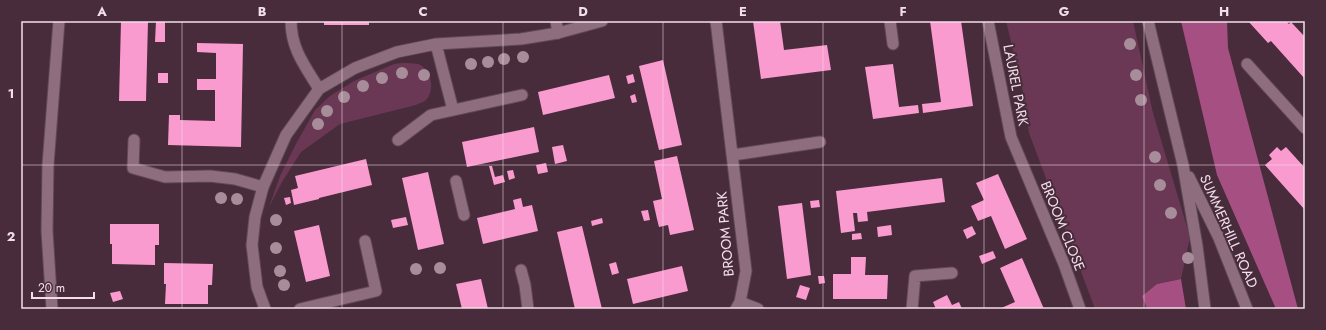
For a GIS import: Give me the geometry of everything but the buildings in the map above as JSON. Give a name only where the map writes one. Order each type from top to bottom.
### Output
[{"type":"street","points":[[52,309],[47,231],[48,164],[59,21]]},
{"type":"street","points":[[291,21],[293,43],[319,89]]},
{"type":"street","points":[[556,21],[558,33]]},
{"type":"street","points":[[265,309],[258,287],[252,245],[255,217],[263,187],[286,135],[319,89],[355,68],[397,52],[436,44],[521,39],[558,33],[602,21]]},
{"type":"street","name":"BROOM PARK","points":[[716,21],[746,271],[738,306]]},
{"type":"street","points":[[890,21],[893,44]]},
{"type":"street","name":"LAUREL PARK","points":[[988,21],[1011,137],[1018,154]]},
{"type":"street","name":"SUMMERHILL ROAD","points":[[1148,21],[1183,165],[1197,246],[1205,309]]},
{"type":"street","points":[[436,44],[453,110]]},
{"type":"street","points":[[1247,64],[1305,128]]},
{"type":"street","points":[[398,140],[431,115],[522,95]]},
{"type":"street","points":[[134,140],[133,168],[164,177],[210,176],[235,179],[263,187]]},
{"type":"street","points":[[733,155],[820,142]]},
{"type":"street","name":"BROOM CLOSE","points":[[1018,154],[1064,264],[1080,309]]},
{"type":"street","name":"SUMMERHILL ROAD","points":[[1183,165],[1219,238],[1247,309]]},
{"type":"street","points":[[456,181],[464,215]]},
{"type":"street","points":[[300,309],[376,291],[365,241]]},
{"type":"street","points":[[521,270],[525,285],[528,309]]},
{"type":"street","points":[[912,309],[915,276],[952,273]]},
{"type":"street","points":[[738,306],[758,309]]},
{"type":"shaded area","points":[[1006,21],[1133,21],[1153,113],[1190,237],[1181,279],[1157,284],[1142,296],[1147,309],[1095,309],[1029,133],[1023,92]]},
{"type":"shaded area","points":[[1181,21],[1227,21],[1228,48],[1298,309],[1276,309],[1217,175]]},
{"type":"shaded area","points":[[394,64],[418,64],[422,66],[429,74],[431,90],[426,100],[416,105],[340,124],[301,152],[282,182],[269,207],[280,176],[315,110],[330,96],[354,81]]},
{"type":"shaded area","points":[[1181,279],[1186,309],[1147,309],[1142,296],[1157,284]]}]
